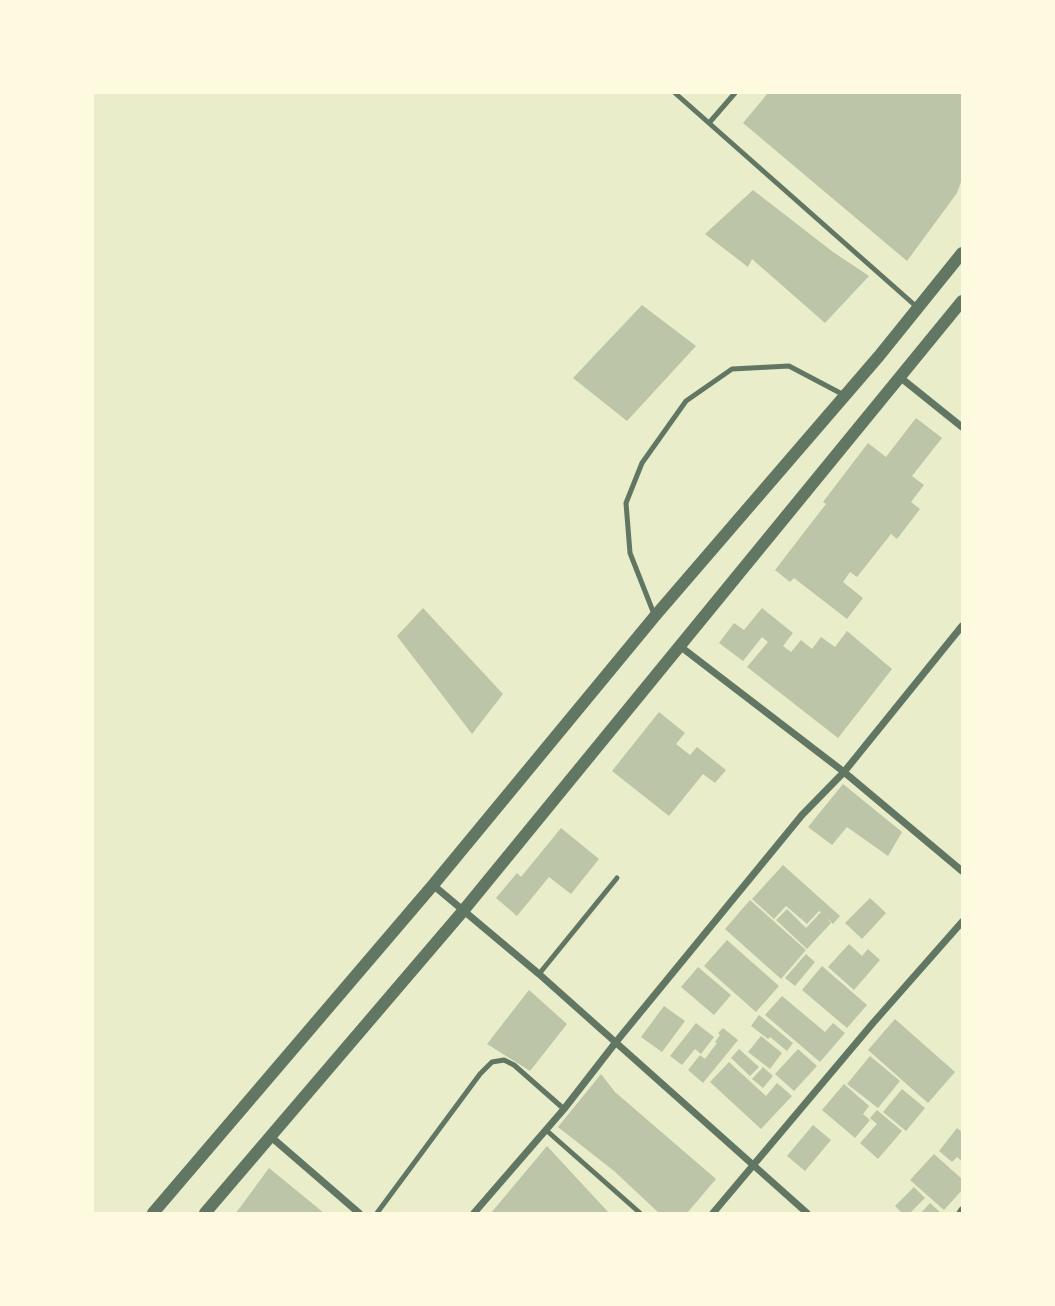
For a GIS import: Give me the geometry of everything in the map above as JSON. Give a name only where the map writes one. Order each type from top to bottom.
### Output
[{"type":"street","points":[[153,1213],[433,885],[655,616],[962,253]]},
{"type":"street","points":[[205,1213],[464,911],[962,301]]},
{"type":"street","points":[[901,378],[962,427]]},
{"type":"street","points":[[474,1213],[564,1109],[802,815],[844,772],[962,626]]},
{"type":"street","points":[[681,647],[844,772],[962,871]]},
{"type":"street","points":[[433,885],[539,974],[807,1213]]},
{"type":"street","points":[[713,1213],[962,922]]},
{"type":"street","points":[[270,1136],[359,1213]]},
{"type":"lane","points":[[675,93],[918,308]]},
{"type":"lane","points":[[709,123],[735,93]]},
{"type":"lane","points":[[655,616],[630,553],[626,503],[642,463],[686,401],[732,369],[789,366],[844,395]]},
{"type":"lane","points":[[539,974],[617,878]]},
{"type":"lane","points":[[377,1213],[480,1074],[492,1062],[504,1060],[514,1065],[564,1109]]},
{"type":"lane","points":[[546,1130],[640,1213]]},
{"type":"building","points":[[768,93],[962,93],[962,179],[957,193],[907,261],[743,123]]},
{"type":"building","points":[[753,190],[833,252],[869,276],[825,323],[752,259],[748,267],[705,234]]},
{"type":"building","points":[[642,305],[696,346],[627,421],[573,378]]},
{"type":"building","points":[[916,418],[942,438],[912,476],[924,485],[911,502],[920,509],[897,539],[891,534],[857,577],[850,572],[843,582],[863,598],[847,619],[794,578],[790,582],[775,570],[826,504],[823,502],[868,443],[886,457]]},
{"type":"building","points":[[423,608],[503,694],[472,734],[397,636]]},
{"type":"building","points":[[762,608],[793,633],[783,646],[791,652],[801,640],[812,649],[821,637],[835,647],[847,631],[892,669],[838,738],[747,667],[768,642],[762,637],[743,661],[719,643],[734,623],[744,630]]},
{"type":"building","points":[[659,712],[685,733],[676,744],[690,755],[697,747],[726,770],[715,783],[703,774],[669,816],[612,771]]},
{"type":"building","points":[[843,784],[902,832],[888,856],[847,827],[832,845],[808,827]]},
{"type":"building","points":[[561,828],[599,859],[571,894],[549,877],[517,916],[496,898],[517,873],[521,877]]},
{"type":"building","points":[[783,865],[840,916],[833,924],[826,917],[831,923],[807,949],[776,920],[787,909],[806,928],[821,912],[807,924],[786,906],[774,919],[752,899]]},
{"type":"building","points":[[870,898],[886,913],[862,939],[845,923]]},
{"type":"building","points":[[750,900],[806,950],[781,979],[725,929]]},
{"type":"building","points":[[727,940],[779,986],[756,1012],[704,966]]},
{"type":"building","points":[[849,944],[862,956],[868,949],[880,960],[854,990],[828,967]]},
{"type":"building","points":[[806,954],[815,962],[795,986],[785,978]]},
{"type":"building","points":[[822,966],[867,1005],[847,1028],[802,990]]},
{"type":"building","points":[[698,967],[731,995],[714,1015],[681,987]]},
{"type":"building","points":[[529,990],[567,1024],[530,1071],[487,1044]]},
{"type":"building","points":[[782,996],[825,1032],[833,1023],[845,1033],[820,1062],[765,1015]]},
{"type":"building","points":[[664,1006],[685,1021],[662,1052],[641,1037]]},
{"type":"building","points":[[759,1015],[793,1043],[787,1051],[751,1026]]},
{"type":"building","points":[[895,1019],[955,1072],[928,1103],[868,1050]]},
{"type":"building","points":[[696,1023],[714,1037],[701,1054],[695,1049],[682,1065],[670,1056]]},
{"type":"building","points":[[723,1028],[738,1040],[703,1083],[688,1070],[700,1055],[705,1059],[717,1043],[715,1042],[720,1035],[718,1033]]},
{"type":"building","points":[[761,1036],[782,1053],[770,1069],[748,1052]]},
{"type":"building","points":[[739,1049],[759,1067],[750,1076],[731,1058]]},
{"type":"building","points":[[798,1049],[817,1066],[794,1091],[775,1074]]},
{"type":"building","points":[[870,1056],[900,1081],[878,1108],[847,1084]]},
{"type":"building","points":[[729,1062],[766,1096],[777,1083],[792,1096],[761,1129],[710,1082]]},
{"type":"building","points":[[763,1067],[773,1076],[763,1088],[752,1079]]},
{"type":"building","points":[[601,1074],[615,1092],[716,1179],[687,1213],[659,1213],[614,1171],[558,1127]]},
{"type":"building","points":[[844,1084],[869,1106],[863,1114],[870,1120],[855,1138],[822,1110]]},
{"type":"building","points":[[902,1089],[925,1108],[906,1131],[883,1112]]},
{"type":"building","points":[[877,1110],[902,1131],[878,1159],[860,1143],[877,1124],[870,1118]]},
{"type":"building","points":[[813,1125],[831,1140],[805,1171],[787,1156]]},
{"type":"building","points":[[957,1128],[962,1132],[962,1161],[957,1157],[952,1162],[939,1151]]},
{"type":"building","points":[[547,1146],[609,1213],[491,1213]]},
{"type":"building","points":[[934,1154],[962,1179],[962,1190],[944,1210],[910,1180]]},
{"type":"building","points":[[269,1168],[324,1213],[236,1213]]},
{"type":"building","points":[[914,1187],[925,1198],[910,1213],[902,1213],[895,1206]]},
{"type":"building","points":[[930,1203],[941,1213],[921,1213]]}]
